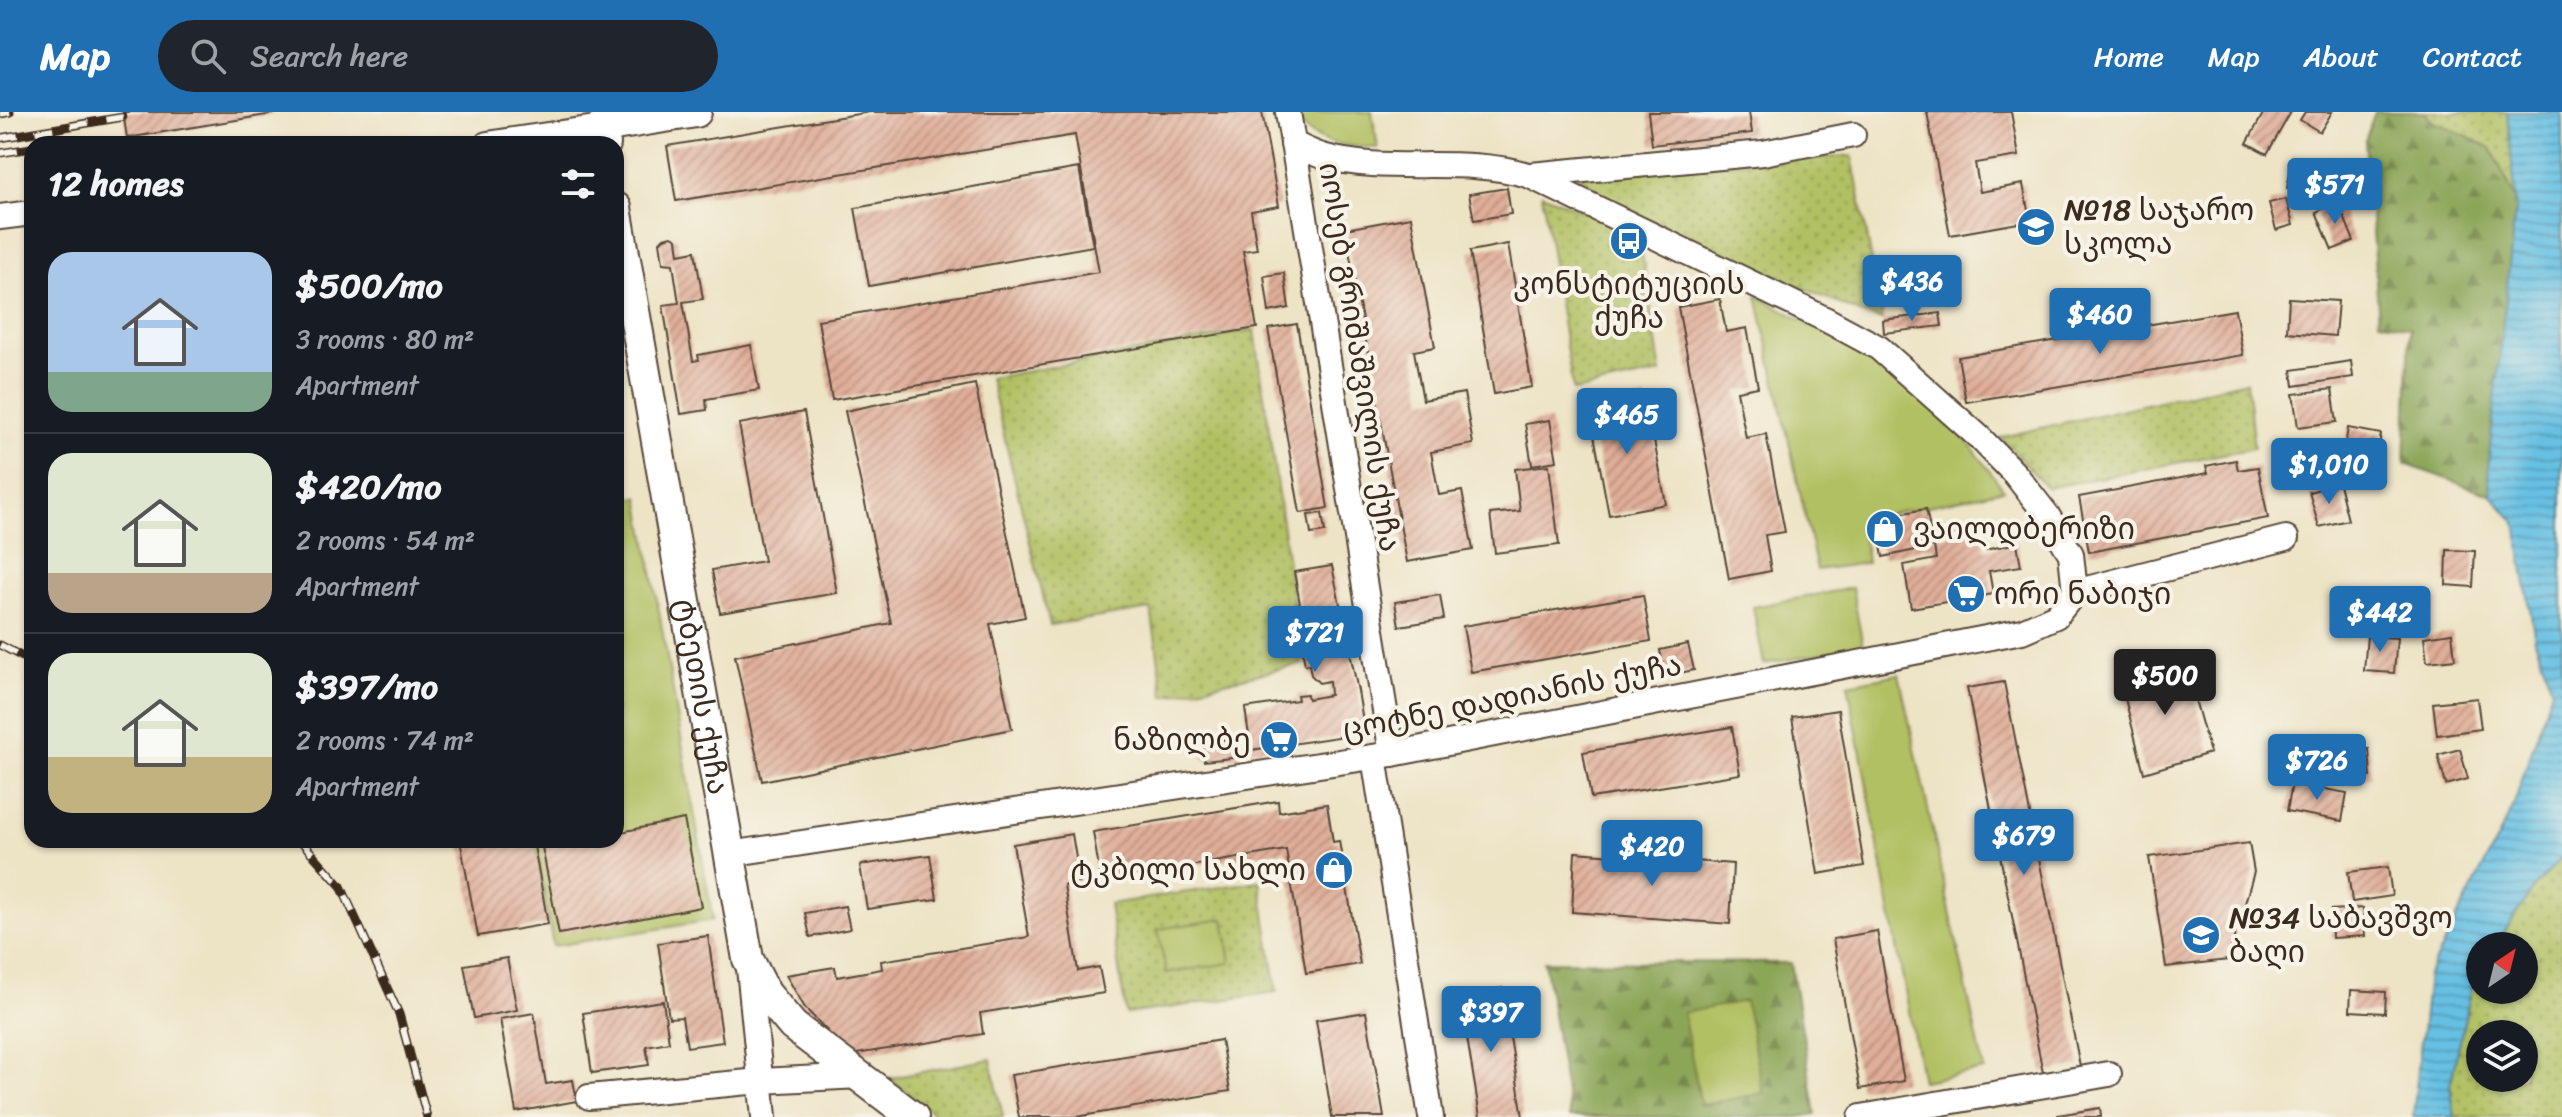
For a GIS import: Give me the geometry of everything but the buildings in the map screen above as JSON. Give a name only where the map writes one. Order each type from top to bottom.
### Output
[{"type":"street","points":[[603,135],[696,112]]},
{"type":"street","name":"იოსებ გრიშაშვილის ქუჩა","points":[[1288,112],[1383,756],[1431,1117]]},
{"type":"street","points":[[1528,175],[1763,153],[1853,135]]},
{"type":"street","points":[[1293,144],[1322,156],[1357,162],[1501,167],[1528,175],[1879,348],[1980,438],[2015,474],[2047,515],[2071,554],[2075,592],[2286,538]]},
{"type":"street","points":[[0,217],[24,214]]},
{"type":"street","name":"ტბეთის ქუჩა","points":[[624,254],[748,959],[766,994],[793,1026],[913,1117]]},
{"type":"street","name":"ცოტნე დადიანის ქუჩა","points":[[729,854],[1383,756],[2022,631],[2056,616],[2075,592]]},
{"type":"street","points":[[748,959],[764,1117]]},
{"type":"street","points":[[1861,1117],[2109,1074]]},
{"type":"street","points":[[589,1097],[760,1081],[861,1076]]},
{"type":"green space","points":[[1293,112],[1372,112],[1378,148],[1329,142],[1308,131]]},
{"type":"green space","points":[[2375,112],[2424,112],[2432,121],[2491,148],[2516,201],[2488,467],[2492,495],[2405,464],[2410,328],[2379,321],[2365,141]]},
{"type":"green space","points":[[2424,112],[2507,112],[2516,201],[2491,148],[2432,121]]},
{"type":"green space","points":[[1852,156],[1883,320],[1860,313],[1609,202],[1579,175],[1595,171]]},
{"type":"green space","points":[[1542,194],[1639,235],[1661,373],[1573,391]]},
{"type":"green space","points":[[1757,296],[1886,365],[1968,442],[2004,490],[1861,520],[1867,563],[1817,570]]},
{"type":"green space","points":[[1255,330],[1302,664],[1164,696],[1151,609],[1050,625],[990,378]]},
{"type":"green space","points":[[2247,381],[2254,448],[2047,488],[2001,437]]},
{"type":"green space","points":[[639,497],[713,920],[553,946],[536,848],[624,848],[624,500]]},
{"type":"green space","points":[[1852,588],[1863,646],[1764,664],[1753,607]]},
{"type":"green space","points":[[1899,674],[1984,1070],[1922,1081],[1848,684]]},
{"type":"green space","points":[[2562,857],[2562,1117],[2455,1117],[2450,1085],[2468,1004],[2538,1004],[2538,932],[2504,932],[2536,885]]},
{"type":"green space","points":[[1260,881],[1277,992],[1126,1014],[1109,904]]},
{"type":"green space","points":[[1224,919],[1231,963],[1166,973],[1158,929]]},
{"type":"green space","points":[[1544,961],[1791,963],[1816,1114],[1798,1117],[1570,1117]]},
{"type":"green space","points":[[1745,1001],[1763,1093],[1701,1105],[1683,1013]]},
{"type":"green space","points":[[991,1059],[1003,1117],[938,1117],[890,1078]]},
{"type":"water","points":[[2507,112],[2562,112],[2562,857],[2536,885],[2504,932],[2466,932],[2468,1004],[2450,1085],[2455,1117],[2413,1117],[2428,975],[2512,810],[2552,689],[2535,640],[2516,523],[2492,495],[2488,467],[2516,201]]},
{"type":"railway","points":[[0,114],[10,112]]},
{"type":"railway","points":[[0,138],[123,117]]},
{"type":"railway","points":[[0,153],[24,149]]},
{"type":"railway","points":[[0,645],[24,658]]},
{"type":"railway","points":[[307,848],[341,886],[399,1014],[427,1117]]},
{"type":"place","name":"№18 საჯარო სკოლა","points":[[2036,227]]},
{"type":"place","name":"კონსტიტუციის ქუჩა","points":[[1629,241]]},
{"type":"place","name":"ვაილდბერიზი","points":[[1885,529]]},
{"type":"place","name":"ორი ნაბიჯი","points":[[1966,594]]},
{"type":"place","name":"ნაზილბე","points":[[1279,740]]},
{"type":"place","name":"ტკბილი სახლი","points":[[1334,870]]},
{"type":"place","name":"№34 საბავშვო ბაღი","points":[[2201,935]]}]
